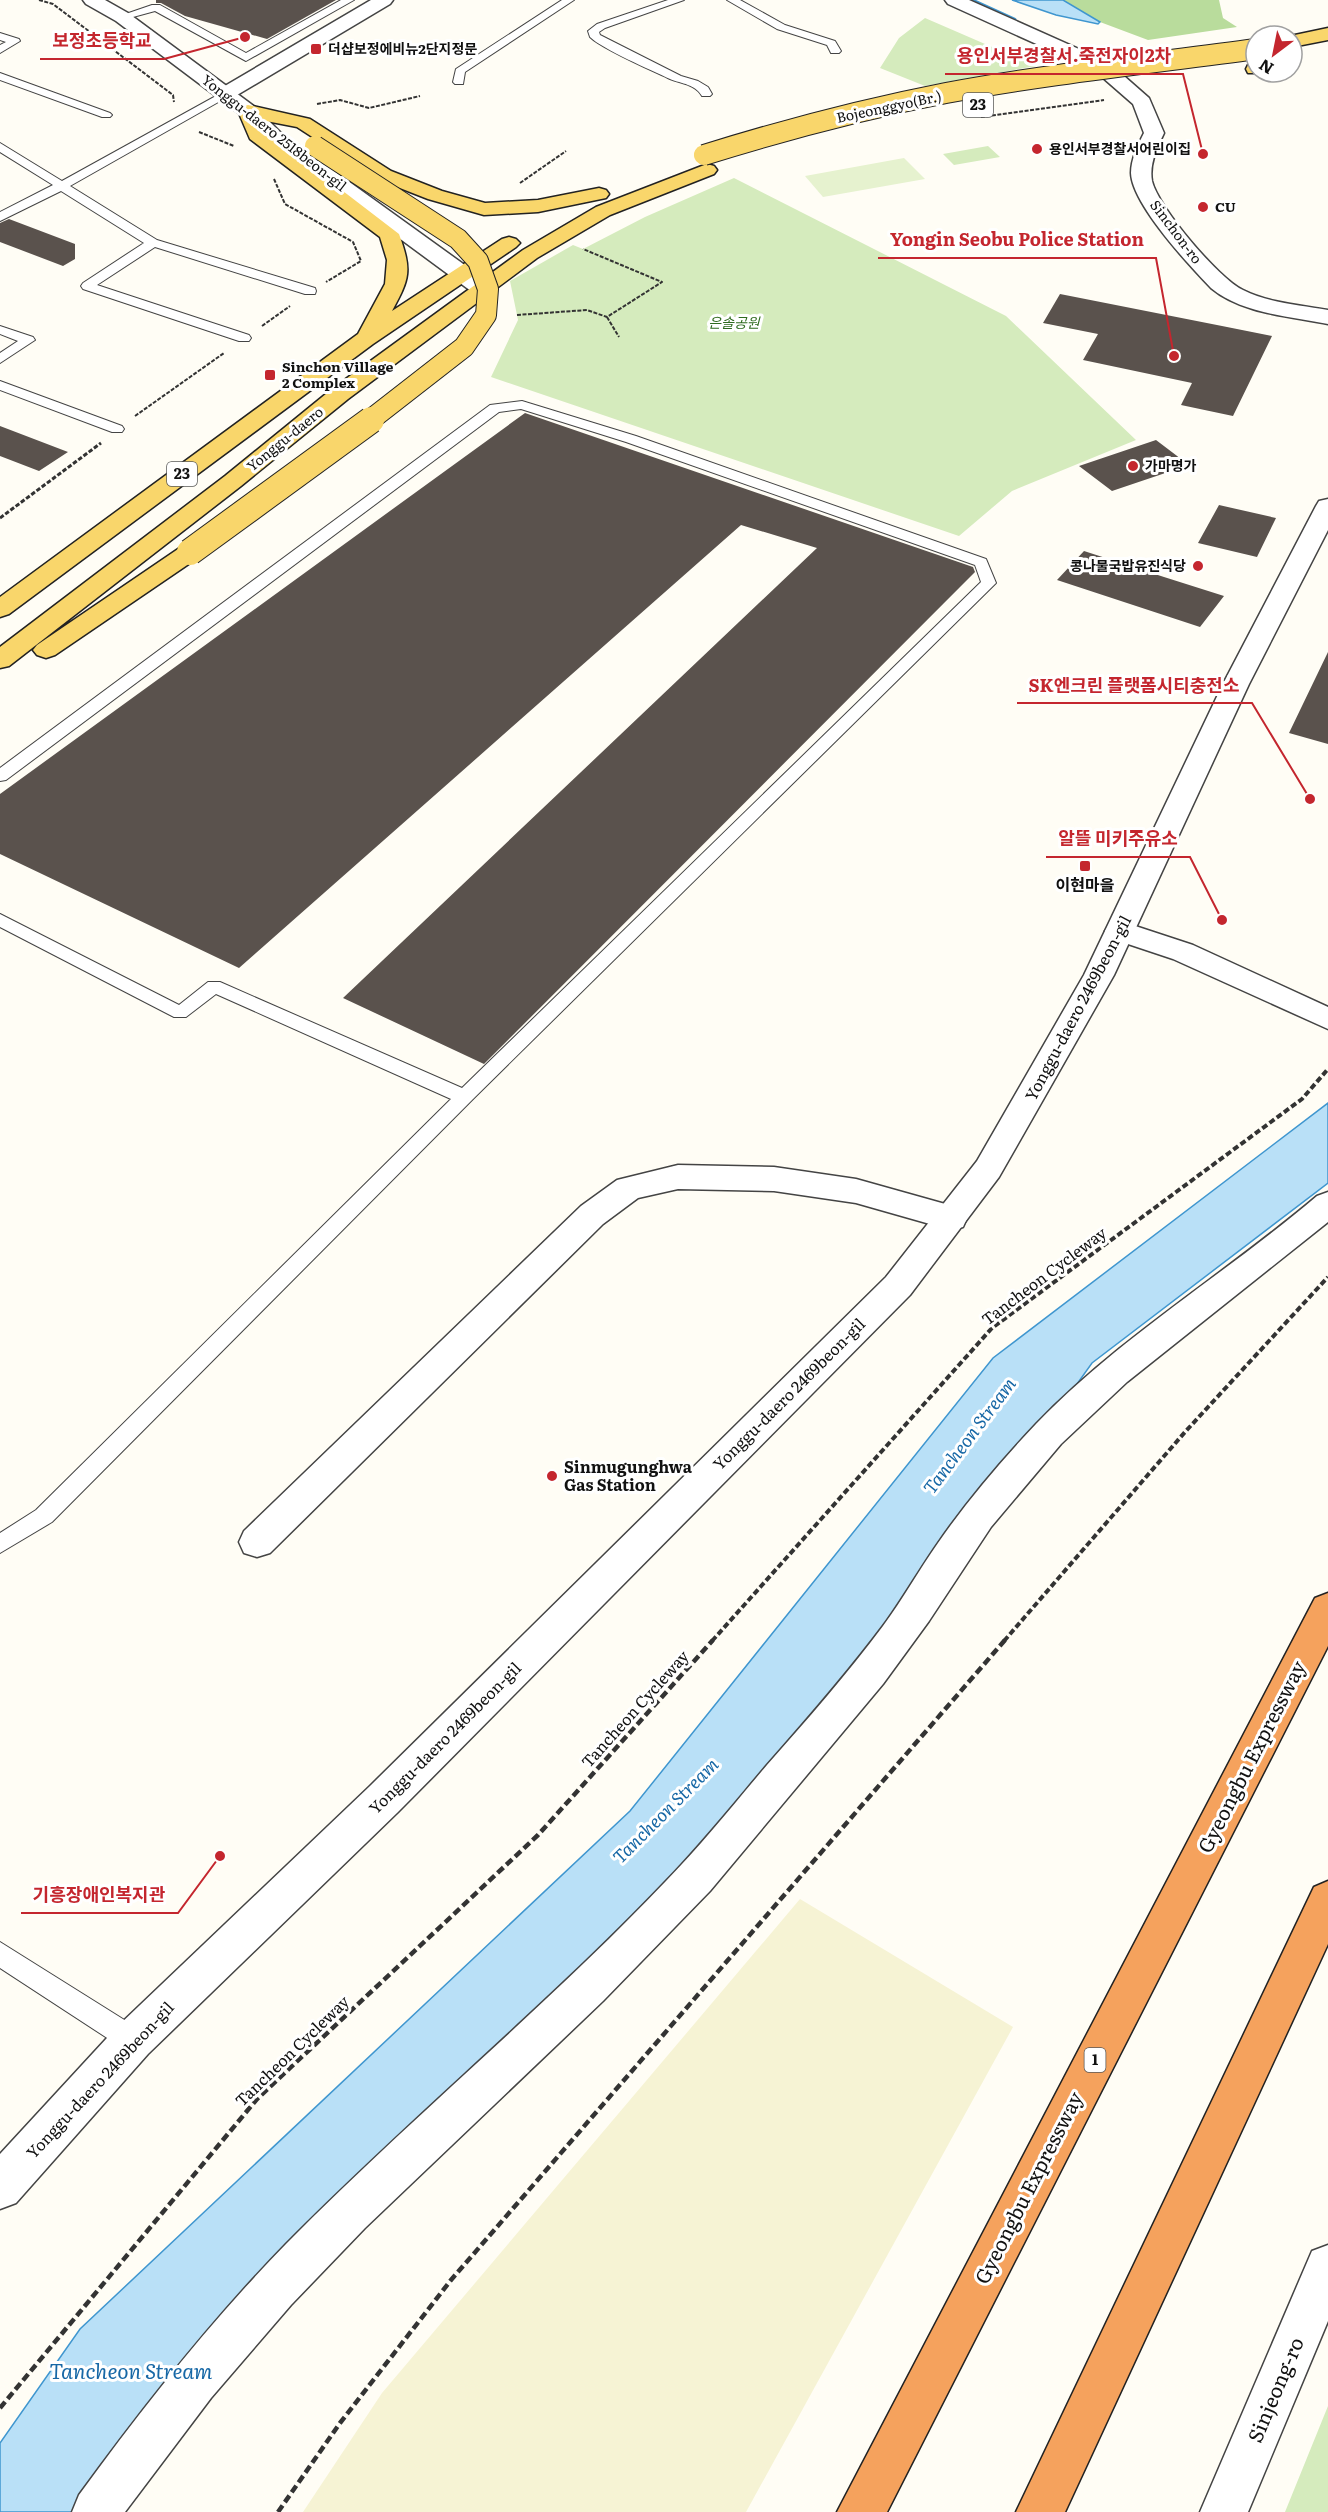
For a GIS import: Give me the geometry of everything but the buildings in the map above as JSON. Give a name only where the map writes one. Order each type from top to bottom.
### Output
[{"type":"highway","name":"Gyeongbu Expressway","points":[[861,2512],[1328,1609]]},
{"type":"highway","points":[[1040,2512],[1328,1900]]},
{"type":"main road","points":[[1304,39],[1328,34]]},
{"type":"main road","name":"Bojeonggyo(Br.)","points":[[706,163],[765,135],[981,87],[1244,51]]},
{"type":"main road","points":[[1232,72],[1244,70]]},
{"type":"main road","name":"Bojeonggyo(Br.)","points":[[706,163],[891,119],[1010,99],[1186,77]]},
{"type":"main road","points":[[248,111],[303,123],[384,175],[435,195],[484,209],[538,206],[599,194]]},
{"type":"main road","points":[[0,681],[190,552],[412,390],[464,347],[486,315],[488,289],[478,261],[458,239],[285,125],[248,111]]},
{"type":"main road","points":[[248,111],[257,135],[389,234],[399,260],[396,284],[365,339]]},
{"type":"main road","name":"Yonggu-daero","points":[[0,609],[365,339],[509,243],[599,194],[624,183],[706,163]]},
{"type":"main road","name":"Yonggu-daero","points":[[0,660],[233,481],[340,394],[530,254],[613,207],[706,163]]},
{"type":"main road","points":[[559,236],[547,238],[541,237],[540,234],[613,194],[624,183]]},
{"type":"main road","points":[[340,394],[345,369],[412,317],[409,314],[401,314]]},
{"type":"street","name":"Yonggu-daero 2518beon-gil","points":[[92,0],[122,17],[248,111],[273,136],[483,289]]},
{"type":"street","points":[[225,94],[384,0]]},
{"type":"street","name":"Sinchon-ro","points":[[954,0],[1101,66],[1142,102],[1154,133],[1141,158],[1144,189],[1205,271],[1226,290],[1256,302],[1328,317]]},
{"type":"street","name":"Yonggu-daero 2469beon-gil","points":[[0,2187],[133,2040],[384,1799],[898,1286],[988,1169],[1099,975],[1236,684],[1328,506]]},
{"type":"street","points":[[1120,932],[1183,952],[1328,1019]]},
{"type":"street","points":[[257,1542],[592,1215],[628,1188],[678,1177],[774,1179],[856,1191],[951,1218]]},
{"type":"street","points":[[96,2512],[134,2459],[229,2339],[300,2262],[403,2160],[558,2015],[681,1893],[854,1692],[913,1614],[943,1566],[1001,1488],[1054,1429],[1118,1370],[1208,1298],[1292,1236],[1328,1204]]},
{"type":"street","name":"Sinjeong-ro","points":[[1224,2512],[1328,2267]]},
{"type":"lane","points":[[122,17],[156,7],[246,58],[349,0]]},
{"type":"lane","points":[[459,82],[460,70],[569,0]]},
{"type":"lane","points":[[679,0],[593,31],[595,37],[646,63],[676,78],[694,82],[704,89],[706,94]]},
{"type":"lane","points":[[732,0],[781,27],[831,43],[835,51]]},
{"type":"lane","points":[[513,22],[527,26]]},
{"type":"lane","points":[[0,36],[15,41],[0,50]]},
{"type":"lane","points":[[0,76],[106,115]]},
{"type":"lane","points":[[0,217],[61,186],[225,94]]},
{"type":"lane","points":[[0,147],[153,243],[310,291]]},
{"type":"lane","points":[[153,243],[87,286],[244,338]]},
{"type":"lane","points":[[0,330],[28,340],[0,359]]},
{"type":"lane","points":[[0,385],[117,429]]},
{"type":"lane","points":[[0,776],[495,408],[522,405],[631,439],[981,562],[989,584],[464,1097],[44,1516],[0,1544]]},
{"type":"lane","points":[[0,920],[180,1013],[214,986],[464,1097]]},
{"type":"lane","points":[[0,1954],[133,2040]]},
{"type":"path","points":[[282,118],[330,100],[340,100],[369,108],[420,96]]},
{"type":"path","points":[[975,117],[1135,96]]},
{"type":"path","points":[[516,187],[566,151]]},
{"type":"path","points":[[587,241],[577,247],[662,282],[607,317]]},
{"type":"path","points":[[517,315],[587,310],[607,317],[619,337]]},
{"type":"path","name":"Tancheon Cycleway","points":[[0,2408],[257,2099],[538,1835],[992,1328],[1302,1099],[1328,1069]]},
{"type":"path","points":[[278,2512],[306,2469],[388,2359],[451,2280],[1185,1432],[1328,1277]]},
{"type":"shaded area","points":[[800,1899],[1013,2027],[746,2512],[303,2512],[382,2393]]},
{"type":"green space","points":[[1063,0],[1219,0],[1223,18],[1237,27],[1148,40],[1100,22]]},
{"type":"green space","points":[[925,18],[1036,66],[925,86],[880,68],[899,38]]},
{"type":"green space","points":[[988,146],[1000,157],[954,165],[943,154]]},
{"type":"green space","points":[[904,158],[925,179],[823,197],[805,176]]},
{"type":"green space","name":"은솔공원","points":[[734,178],[1006,316],[1136,440],[1012,491],[959,536],[491,377],[518,320],[510,281],[573,245],[583,249],[645,217]]},
{"type":"green space","points":[[1328,2406],[1328,2512],[1285,2512]]},
{"type":"water","points":[[1012,0],[1063,0],[1100,22],[1098,24],[1056,15]]},
{"type":"water","name":"Tancheon Stream","points":[[1328,1103],[1328,1183],[1092,1363],[832,1726],[90,2512],[0,2512],[0,2443],[80,2329],[630,1811],[993,1358]]},
{"type":"waterway","points":[[970,0],[1014,20]]},
{"type":"waterway","points":[[1079,50],[1106,55],[1142,55]]},
{"type":"place","name":"보정초등학교","points":[[245,37]]},
{"type":"place","name":"더샵보정에비뉴2단지정문","points":[[316,49]]},
{"type":"place","name":"용인서부경찰서어린이집","points":[[1037,149]]},
{"type":"place","name":"용인서부경찰서.죽전자이2차","points":[[1203,154]]},
{"type":"place","name":"CU","points":[[1203,207]]},
{"type":"place","name":"Yongin Seobu Police Station","points":[[1174,356]]},
{"type":"place","name":"Sinchon Village 2 Complex","points":[[270,375]]},
{"type":"place","name":"가마명가","points":[[1133,466]]},
{"type":"place","name":"콩나물국밥유진식당","points":[[1198,566]]},
{"type":"place","name":"SK엔크린 플랫폼시티충전소","points":[[1310,799]]},
{"type":"place","name":"이현마을","points":[[1085,866]]},
{"type":"place","name":"알뜰 미키주유소","points":[[1222,920]]},
{"type":"place","name":"Sinmugunghwa Gas Station","points":[[552,1476]]},
{"type":"place","name":"기흥장애인복지관","points":[[220,1856]]}]
